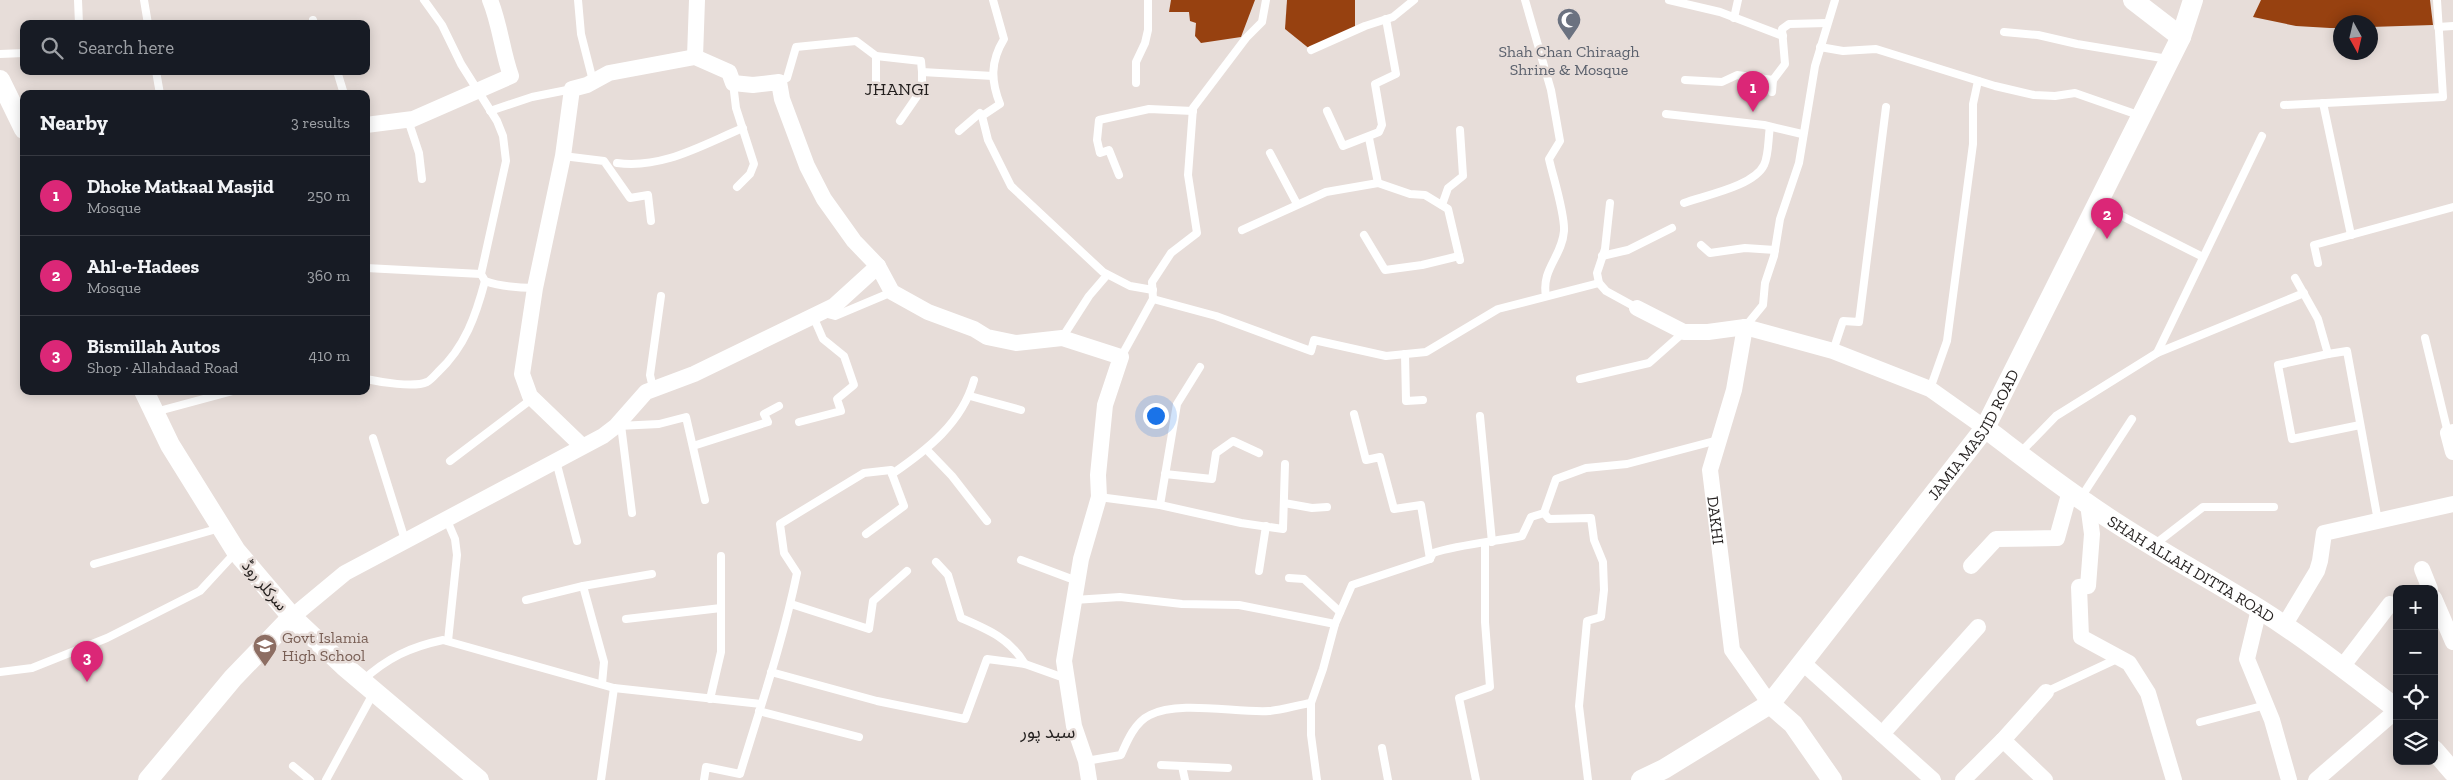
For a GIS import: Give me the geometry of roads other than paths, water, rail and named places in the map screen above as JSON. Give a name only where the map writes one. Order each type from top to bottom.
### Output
[{"type":"street","points":[[370,125],[408,120],[510,76],[501,48],[496,15],[490,0]]},
{"type":"street","points":[[695,56],[697,0]]},
{"type":"street","points":[[2133,0],[2181,37]]},
{"type":"street","name":"JAMIA MASJID ROAD","points":[[1641,780],[1664,769],[1770,704],[1984,428],[2181,37],[2193,0]]},
{"type":"street","points":[[582,446],[526,390],[522,374],[534,288],[563,156],[572,89],[609,73],[695,56],[729,72],[733,83],[753,85],[779,82],[782,99],[804,158],[824,199],[854,241],[878,266],[892,292],[928,312],[974,329],[987,337],[1016,343],[1062,338],[1121,357],[1105,405],[1098,475],[1099,497],[1077,581],[1064,661],[1074,726],[1086,761],[1089,780]]},
{"type":"street","points":[[0,80],[20,122]]},
{"type":"street","points":[[148,780],[233,678],[292,617],[345,573],[603,436],[618,425],[646,392],[694,374],[834,306],[878,266]]},
{"type":"street","points":[[1637,308],[1684,332],[1708,332],[1745,327],[1833,351],[1930,389],[1984,428]]},
{"type":"street","name":"DAKHI","points":[[1745,327],[1734,390],[1710,470],[1732,650],[1770,704]]},
{"type":"street","name":"سرکلر روڈ","points":[[146,395],[170,445],[236,551],[292,617],[368,686],[478,780]]},
{"type":"street","name":"SHAH ALLAH DITTA ROAD","points":[[1984,428],[2079,498],[2152,546],[2259,609],[2284,626],[2342,667],[2393,707]]},
{"type":"street","points":[[2451,433],[2453,452]]},
{"type":"street","points":[[1971,566],[1996,539],[2057,538],[2079,498]]},
{"type":"street","points":[[2079,498],[2092,534],[2088,586],[2079,587],[2081,637],[2128,663],[2148,693],[2172,779]]},
{"type":"street","points":[[2284,626],[2317,571],[2324,533],[2453,504]]},
{"type":"street","points":[[2422,569],[2428,585]]},
{"type":"street","points":[[2342,667],[2390,604]]},
{"type":"street","points":[[2438,607],[2453,642]]},
{"type":"street","points":[[2259,609],[2247,659],[2266,705],[2289,780]]},
{"type":"street","points":[[1882,734],[1978,627]]},
{"type":"street","points":[[1803,663],[1933,780]]},
{"type":"street","points":[[1963,780],[2003,740],[2046,692]]},
{"type":"street","points":[[1770,704],[1793,724],[1832,780]]},
{"type":"street","points":[[2318,779],[2393,713]]},
{"type":"street","points":[[2003,740],[2045,780]]},
{"type":"street","points":[[2438,754],[2453,771]]},
{"type":"lane","points":[[78,0],[79,20]]},
{"type":"lane","points":[[144,0],[147,20]]},
{"type":"lane","points":[[370,380],[398,384],[426,382],[449,362],[466,338],[478,309],[485,281],[481,274],[506,161],[503,136],[490,110],[442,25],[424,0]]},
{"type":"lane","points":[[578,0],[581,34],[593,81]]},
{"type":"lane","points":[[982,116],[1000,104],[992,84],[998,50],[1004,40],[993,0]]},
{"type":"lane","points":[[1136,83],[1136,62],[1145,43],[1148,30],[1148,0]]},
{"type":"lane","points":[[1121,357],[1153,299],[1152,282],[1171,253],[1197,233],[1188,174],[1193,111],[1246,38],[1262,22],[1266,0]]},
{"type":"lane","points":[[1311,50],[1365,26],[1394,17],[1414,0]]},
{"type":"lane","points":[[1525,0],[1551,90],[1560,141],[1550,158],[1564,229],[1561,244],[1544,283],[1546,296]]},
{"type":"lane","points":[[1669,0],[1734,18],[1783,36]]},
{"type":"lane","points":[[1734,18],[1738,0]]},
{"type":"lane","points":[[1745,327],[1763,305],[1765,283],[1775,250],[1780,219],[1799,163],[1809,90],[1835,0]]},
{"type":"lane","points":[[2284,105],[2443,98],[2437,0]]},
{"type":"lane","points":[[1327,110],[1343,146],[1369,138],[1379,132],[1382,125],[1375,84],[1396,74],[1386,19]]},
{"type":"lane","points":[[1772,92],[1773,80],[1785,64],[1782,29],[1789,24],[1827,23]]},
{"type":"lane","points":[[2438,27],[2453,26]]},
{"type":"lane","points":[[2004,32],[2038,35],[2077,44],[2170,59]]},
{"type":"lane","points":[[779,82],[787,78],[796,47],[856,41],[876,56],[922,61],[922,89],[900,121]]},
{"type":"lane","points":[[1820,47],[1843,51],[1876,49],[1978,81],[2034,95],[2055,96],[2075,93],[2141,116]]},
{"type":"lane","points":[[0,54],[20,54]]},
{"type":"lane","points":[[876,56],[876,94]]},
{"type":"lane","points":[[922,72],[993,76]]},
{"type":"lane","points":[[157,75],[159,90]]},
{"type":"lane","points":[[338,75],[343,90]]},
{"type":"lane","points":[[1685,80],[1722,82],[1737,76],[1773,80]]},
{"type":"lane","points":[[1930,389],[1947,341],[1973,144],[1973,104],[1978,81]]},
{"type":"lane","points":[[733,83],[736,108],[754,164],[750,174],[737,188]]},
{"type":"lane","points":[[490,110],[572,89]]},
{"type":"lane","points":[[2323,103],[2352,234]]},
{"type":"lane","points":[[1833,351],[1843,321],[1859,322],[1886,107]]},
{"type":"lane","points":[[1119,175],[1109,150],[1100,153],[1097,140],[1099,120],[1149,109],[1193,111]]},
{"type":"lane","points":[[959,131],[980,113],[982,116]]},
{"type":"lane","points":[[1666,114],[1770,127],[1802,134]]},
{"type":"lane","points":[[982,116],[988,140],[1011,186],[1107,275],[1130,286],[1153,290]]},
{"type":"lane","points":[[408,120],[419,153],[422,180]]},
{"type":"lane","points":[[1684,203],[1745,184],[1758,173],[1764,165],[1770,127]]},
{"type":"lane","points":[[617,163],[635,166],[657,163],[679,156],[743,128]]},
{"type":"lane","points":[[1442,205],[1448,188],[1463,176],[1460,130]]},
{"type":"lane","points":[[2157,353],[2262,136]]},
{"type":"lane","points":[[1369,138],[1378,182]]},
{"type":"lane","points":[[1270,153],[1297,204]]},
{"type":"lane","points":[[563,156],[604,161],[630,198],[648,195],[651,221]]},
{"type":"lane","points":[[1242,230],[1326,192],[1378,182],[1410,194],[1425,196],[1448,208],[1460,258],[1385,270],[1364,235]]},
{"type":"lane","points":[[1610,203],[1602,256],[1597,273],[1599,283],[1606,291],[1637,308]]},
{"type":"lane","points":[[2096,203],[2203,256]]},
{"type":"lane","points":[[2318,264],[2314,245],[2453,207]]},
{"type":"lane","points":[[1602,256],[1628,250],[1672,228]]},
{"type":"lane","points":[[1701,245],[1710,253],[1745,248],[1775,250]]},
{"type":"lane","points":[[370,268],[481,274]]},
{"type":"lane","points":[[1062,338],[1088,296],[1107,275]]},
{"type":"lane","points":[[2295,278],[2318,319],[2328,354]]},
{"type":"lane","points":[[485,281],[513,288],[534,288]]},
{"type":"lane","points":[[1153,299],[1216,316],[1311,351],[1314,340],[1386,356],[1426,352],[1498,309],[1599,283]]},
{"type":"lane","points":[[799,422],[841,410],[836,398],[854,385],[844,356],[823,339],[817,314],[835,316],[892,292]]},
{"type":"lane","points":[[2019,454],[2056,416],[2157,353],[2304,293]]},
{"type":"lane","points":[[654,388],[650,375],[662,296]]},
{"type":"lane","points":[[1580,379],[1649,363],[1684,332]]},
{"type":"lane","points":[[2425,338],[2451,433]]},
{"type":"lane","points":[[2360,425],[2292,438],[2278,366],[2347,351],[2378,521]]},
{"type":"lane","points":[[1406,354],[1406,401],[1423,400]]},
{"type":"lane","points":[[1160,504],[1177,404],[1200,367]]},
{"type":"lane","points":[[892,474],[927,450],[955,420],[970,396],[974,380]]},
{"type":"lane","points":[[154,412],[203,395]]},
{"type":"lane","points":[[970,396],[1021,410]]},
{"type":"lane","points":[[450,461],[533,398]]},
{"type":"lane","points":[[693,446],[768,422],[764,414],[779,406]]},
{"type":"lane","points":[[1354,414],[1366,460],[1380,457],[1394,509],[1421,505],[1430,559]]},
{"type":"lane","points":[[1476,780],[1459,698],[1490,687],[1485,622],[1488,543],[1480,416]]},
{"type":"lane","points":[[632,512],[618,425],[659,424],[686,417],[705,500]]},
{"type":"lane","points":[[2079,498],[2132,419]]},
{"type":"lane","points":[[373,438],[405,540]]},
{"type":"lane","points":[[1544,513],[1556,479],[1586,468],[1628,464],[1718,440]]},
{"type":"lane","points":[[1165,474],[1212,479],[1216,453],[1233,441],[1259,453]]},
{"type":"lane","points":[[927,450],[952,476],[987,521]]},
{"type":"lane","points":[[556,460],[577,541]]},
{"type":"lane","points":[[1099,497],[1160,504],[1283,529],[1285,464]]},
{"type":"lane","points":[[704,780],[706,767],[740,774],[771,672],[791,604],[797,573],[784,553],[780,524],[864,473],[891,470],[904,506],[866,534]]},
{"type":"lane","points":[[1284,503],[1312,508],[1328,507]]},
{"type":"lane","points":[[2152,546],[2203,506],[2274,506]]},
{"type":"lane","points":[[1317,780],[1311,735],[1311,702],[1323,669],[1335,624],[1352,585],[1430,559],[1433,553],[1455,546],[1488,543],[1522,536],[1532,517],[1544,513]]},
{"type":"lane","points":[[1544,513],[1549,519],[1591,518],[1594,540],[1603,562],[1604,590],[1601,617],[1586,621],[1579,706],[1588,780]]},
{"type":"lane","points":[[446,518],[455,540],[457,555],[448,641]]},
{"type":"lane","points":[[1259,571],[1266,526]]},
{"type":"lane","points":[[94,564],[222,528]]},
{"type":"lane","points":[[0,672],[32,668],[107,638],[192,595],[200,590],[236,551]]},
{"type":"lane","points":[[710,699],[721,652],[721,556]]},
{"type":"lane","points":[[1021,560],[1077,581]]},
{"type":"lane","points":[[936,562],[948,576],[961,618],[989,630],[1015,648],[1026,664]]},
{"type":"lane","points":[[791,604],[869,629],[873,601],[907,571]]},
{"type":"lane","points":[[526,600],[584,586],[652,574]]},
{"type":"lane","points":[[1289,578],[1304,579],[1340,612]]},
{"type":"lane","points":[[584,586],[604,662],[602,684]]},
{"type":"lane","points":[[1073,600],[1120,597],[1182,604],[1239,606],[1335,624]]},
{"type":"lane","points":[[626,619],[721,608]]},
{"type":"lane","points":[[326,780],[368,686],[382,663],[420,645],[444,640],[614,688],[710,699],[760,708],[860,737]]},
{"type":"lane","points":[[2046,692],[2119,658]]},
{"type":"lane","points":[[771,672],[877,701],[965,719],[987,659],[1026,664],[1067,680]]},
{"type":"lane","points":[[600,780],[614,688]]},
{"type":"lane","points":[[1086,761],[1121,755],[1126,742],[1137,726],[1150,715],[1176,708],[1269,711],[1311,702]]},
{"type":"lane","points":[[2200,722],[2266,705]]},
{"type":"lane","points":[[1382,748],[1388,780]]},
{"type":"lane","points":[[1161,765],[1228,768]]},
{"type":"lane","points":[[293,766],[310,780]]},
{"type":"lane","points":[[1182,766],[1184,780]]},
{"type":"place","name":"Shah Chan Chiraagh Shrine & Mosque","points":[[1569,41]]},
{"type":"place","name":"Dhoke Matkaal Masjid","points":[[1753,112]]},
{"type":"place","name":"Ahl-e-Hadees","points":[[2107,239]]},
{"type":"place","name":"Govt Islamia High School","points":[[265,667]]},
{"type":"place","name":"Bismillah Autos","points":[[87,682]]},
{"type":"district","name":"JHANGI","points":[[897,89]]},
{"type":"district","name":"سید پور","points":[[1048,732]]}]
